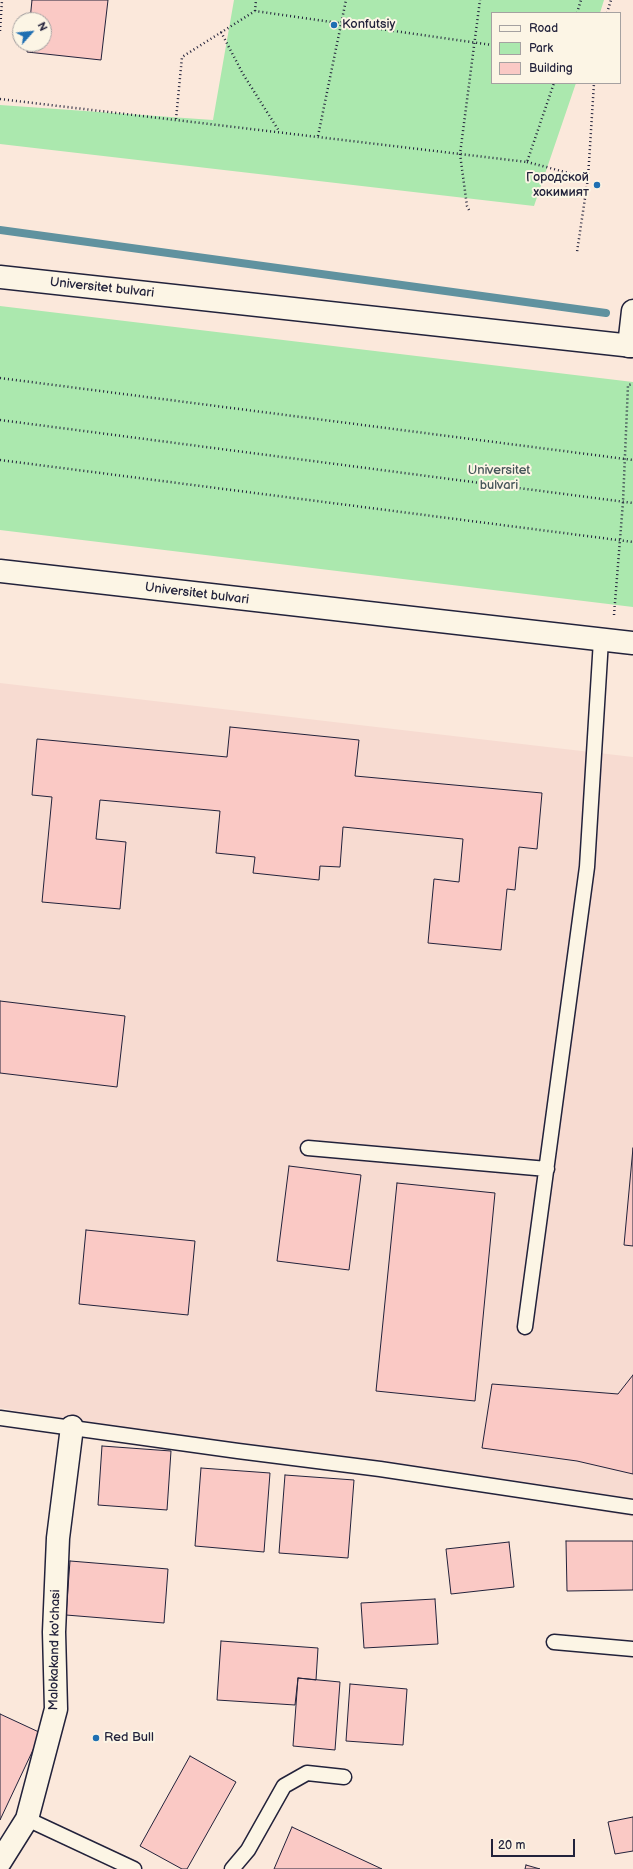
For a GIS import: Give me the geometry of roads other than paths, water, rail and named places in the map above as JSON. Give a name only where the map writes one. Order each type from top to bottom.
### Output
[{"type":"main road","name":"Universitet bulvari","points":[[0,276],[631,346]]},
{"type":"main road","points":[[631,346],[633,312]]},
{"type":"main road","name":"Universitet bulvari","points":[[0,571],[633,644]]},
{"type":"main road","name":"Malokakand ko'chasi","points":[[0,1862],[27,1819],[56,1709],[54,1632],[58,1538],[72,1427]]},
{"type":"lane","points":[[525,1327],[588,867],[601,640]]},
{"type":"lane","points":[[308,1148],[547,1169]]},
{"type":"lane","points":[[0,1418],[380,1469],[633,1507]]},
{"type":"lane","points":[[554,1642],[633,1649]]},
{"type":"lane","points":[[232,1869],[248,1850],[284,1786],[307,1773],[344,1777]]},
{"type":"lane","points":[[27,1819],[134,1869]]},
{"type":"waterway","points":[[0,230],[606,313]]},
{"type":"place","name":"Konfutsiy","points":[[334,25]]},
{"type":"place","name":"Городской хокимият","points":[[597,185]]},
{"type":"place","name":"Red Bull","points":[[96,1738]]}]
